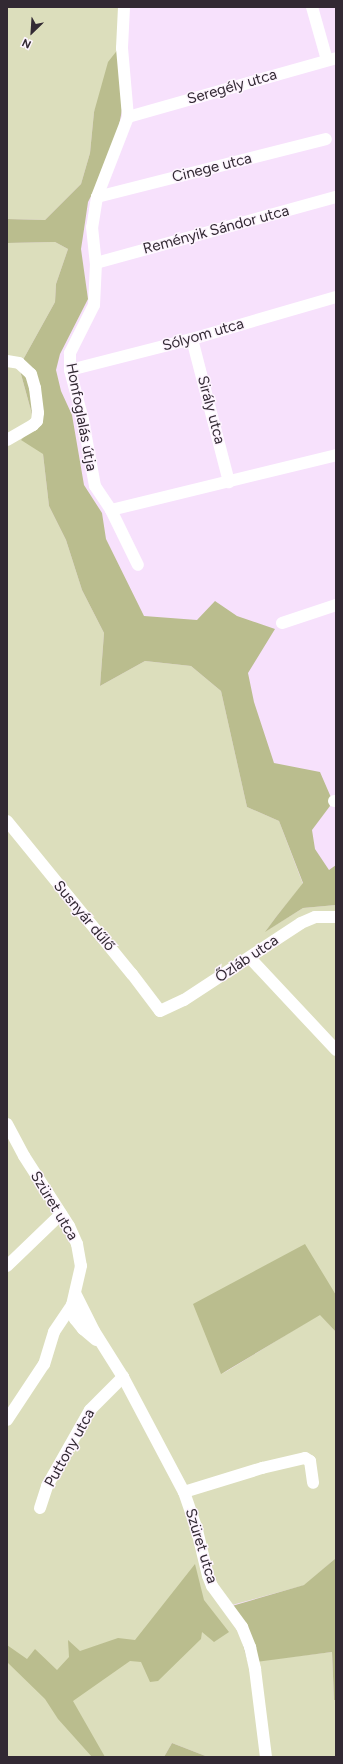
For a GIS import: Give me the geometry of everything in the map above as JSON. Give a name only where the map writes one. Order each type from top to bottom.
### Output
[{"type":"street","name":"Honfoglalás útja","points":[[124,7],[122,48],[128,117],[97,197],[92,227],[96,263],[94,305],[70,353],[70,370],[83,420],[95,486],[111,510],[138,565]]},
{"type":"street","points":[[312,7],[332,59]]},
{"type":"street","name":"Seregély utca","points":[[128,117],[332,59]]},
{"type":"street","name":"Cinege utca","points":[[97,197],[326,139]]},
{"type":"street","name":"Reményik Sándor utca","points":[[96,263],[336,196]]},
{"type":"street","name":"Sólyom utca","points":[[70,370],[192,339],[336,297]]},
{"type":"street","name":"Sirály utca","points":[[192,339],[229,482]]},
{"type":"street","points":[[7,361],[19,363],[31,374],[35,388],[38,413],[37,421],[33,425],[7,440]]},
{"type":"street","points":[[111,510],[336,455]]},
{"type":"street","points":[[282,622],[336,605]]},
{"type":"street","name":"Susnyár dűlő","points":[[7,821],[160,1010]]},
{"type":"street","name":"Őzláb utca","points":[[160,1010],[184,1000],[301,923],[315,917],[336,917]]},
{"type":"street","points":[[250,958],[336,1050]]},
{"type":"street","name":"Szüret utca","points":[[7,1124],[24,1156],[73,1234],[80,1254],[81,1266],[73,1299],[54,1332],[44,1364],[7,1420]]},
{"type":"street","points":[[7,1266],[61,1214]]},
{"type":"street","name":"Szüret utca","points":[[73,1299],[123,1377],[184,1492],[196,1526],[208,1576],[212,1586],[242,1627],[250,1646],[255,1669],[266,1757]]},
{"type":"street","name":"Puttony utca","points":[[40,1508],[47,1486],[90,1410],[123,1377]]},
{"type":"street","points":[[184,1492],[262,1468],[305,1458],[310,1461],[313,1483]]},
{"type":"green space","points":[[7,7],[124,7],[122,48],[94,112],[90,153],[81,184],[45,220],[7,219]]},
{"type":"green space","points":[[119,48],[122,110],[114,151],[88,202],[81,249],[88,299],[60,354],[56,370],[61,391],[72,415],[84,485],[102,513],[106,539],[144,616],[197,620],[215,601],[237,616],[275,629],[248,673],[254,702],[274,763],[320,772],[333,802],[312,830],[315,849],[329,870],[336,865],[336,905],[303,908],[265,932],[303,883],[279,821],[247,807],[221,691],[191,666],[145,661],[100,686],[104,633],[82,590],[66,540],[49,506],[43,454],[21,440],[35,425],[19,367],[55,302],[56,284],[68,249],[55,242],[7,243],[7,219],[45,220],[81,184],[90,153],[94,112],[108,62]]},
{"type":"green space","points":[[55,242],[68,249],[56,284],[55,302],[19,367],[43,454],[49,506],[66,540],[82,590],[104,633],[100,686],[145,661],[191,666],[221,691],[247,807],[279,821],[303,884],[266,931],[303,908],[336,905],[336,1295],[334,1292],[222,1374],[320,1314],[336,1332],[336,1558],[305,1585],[232,1605],[248,1662],[332,1652],[334,1700],[336,1700],[336,1757],[208,1757],[172,1743],[164,1757],[7,1757],[7,243]]},
{"type":"green space","points":[[305,1244],[336,1295],[336,1332],[320,1315],[221,1374],[193,1304]]},
{"type":"green space","points":[[336,1558],[336,1700],[334,1700],[332,1652],[248,1663],[232,1606],[304,1585]]},
{"type":"green space","points":[[195,1564],[204,1600],[229,1632],[214,1642],[202,1632],[201,1639],[158,1681],[150,1682],[141,1662],[130,1661],[73,1701],[105,1757],[92,1757],[58,1719],[45,1699],[7,1662],[7,1645],[27,1659],[35,1649],[57,1670],[69,1657],[68,1640],[80,1651],[118,1638],[135,1640]]},
{"type":"green space","points":[[172,1743],[208,1757],[164,1757]]}]
